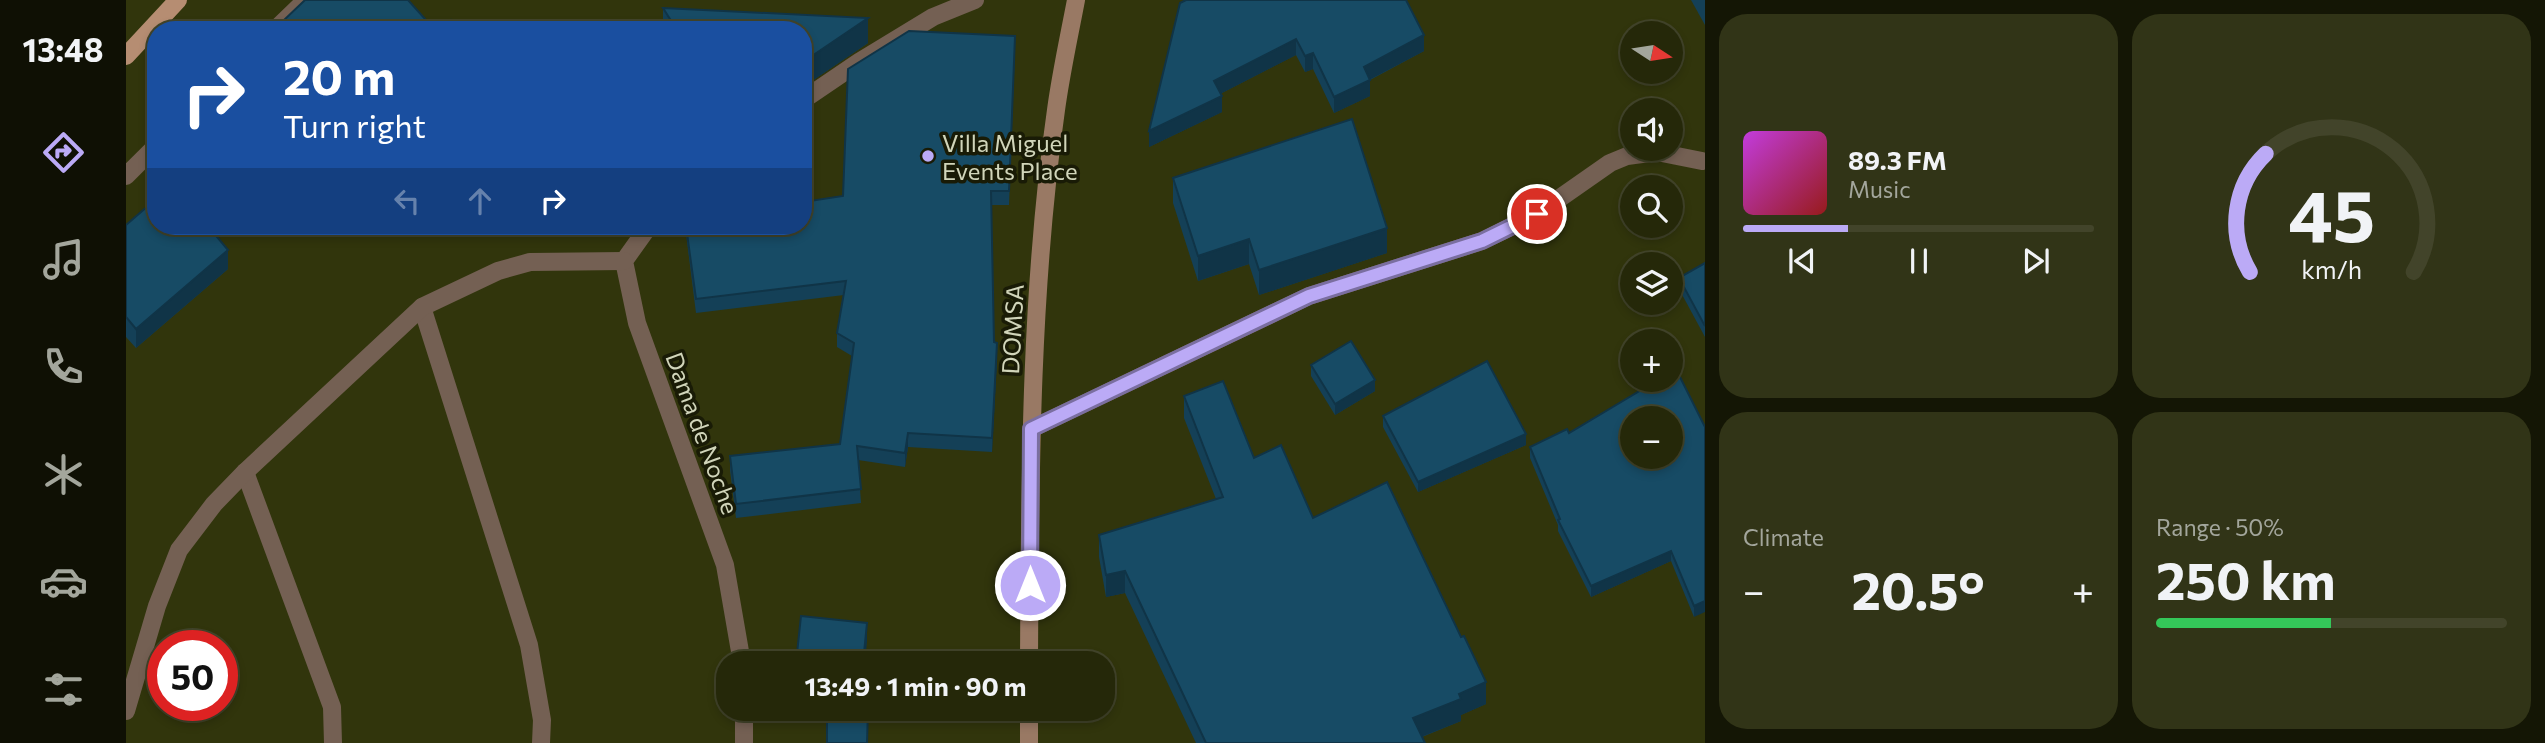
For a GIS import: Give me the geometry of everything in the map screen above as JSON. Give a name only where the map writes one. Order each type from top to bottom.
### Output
[{"type":"main road","points":[[159,21],[178,0]]},
{"type":"main road","name":"DOMSA","points":[[1029,651],[1031,429],[1042,232],[1056,109],[1076,0]]},
{"type":"main road","points":[[126,57],[147,34]]},
{"type":"main road","points":[[1029,721],[1029,743]]},
{"type":"street","points":[[284,21],[306,0]]},
{"type":"street","points":[[812,94],[933,17],[975,0]]},
{"type":"street","points":[[1031,429],[1309,296],[1482,241],[1537,214],[1619,159],[1657,152],[1702,161]]},
{"type":"street","points":[[126,176],[147,155]]},
{"type":"street","points":[[126,711],[157,606],[180,550],[214,504],[245,472],[422,307],[498,271],[530,262],[624,261],[643,235]]},
{"type":"street","name":"Dama de Noche","points":[[624,261],[637,323],[724,565],[740,651]]},
{"type":"street","points":[[422,307],[529,645],[542,720],[541,743]]},
{"type":"street","points":[[245,472],[332,706],[333,743]]},
{"type":"street","points":[[744,721],[744,743]]},
{"type":"building","points":[[305,0],[408,0],[427,21],[285,21]]},
{"type":"building","points":[[1186,0],[1406,0],[1424,35],[1364,67],[1370,80],[1334,97],[1313,53],[1305,56],[1296,39],[1214,81],[1222,96],[1149,131],[1180,3]]},
{"type":"building","points":[[663,8],[868,18],[812,56],[812,21],[671,21]]},
{"type":"building","points":[[909,31],[1015,36],[1009,191],[991,191],[994,342],[997,343],[992,438],[908,433],[905,453],[857,446],[861,489],[736,504],[730,456],[840,444],[854,343],[837,333],[846,281],[696,299],[687,235],[812,235],[812,201],[843,196],[848,69]]},
{"type":"building","points":[[1352,119],[1387,228],[1259,270],[1249,239],[1198,256],[1173,178]]},
{"type":"building","points":[[147,207],[147,235],[216,235],[228,250],[136,329],[126,317],[126,225]]},
{"type":"building","points":[[1705,263],[1705,326],[1683,285],[1683,276]]},
{"type":"building","points":[[1351,341],[1375,380],[1335,404],[1311,365]]},
{"type":"building","points":[[1487,361],[1526,434],[1418,482],[1383,416]]},
{"type":"building","points":[[1223,381],[1254,458],[1281,445],[1313,518],[1387,482],[1461,637],[1464,636],[1486,682],[1459,694],[1461,699],[1413,718],[1425,743],[1206,743],[1125,571],[1106,575],[1099,535],[1223,497],[1184,396]]},
{"type":"building","points":[[1683,383],[1705,427],[1705,601],[1694,606],[1671,551],[1591,586],[1558,520],[1560,519],[1530,447],[1567,429],[1569,433],[1638,392],[1683,392]]},
{"type":"building","points":[[801,616],[867,623],[864,651],[797,651]]},
{"type":"building","points":[[827,721],[868,721],[867,743],[827,743]]},
{"type":"place","name":"Villa Miguel Events Place","points":[[928,156]]},
{"type":"route","points":[[1030,585],[1031,429],[1309,296],[1482,241],[1537,214]]}]
